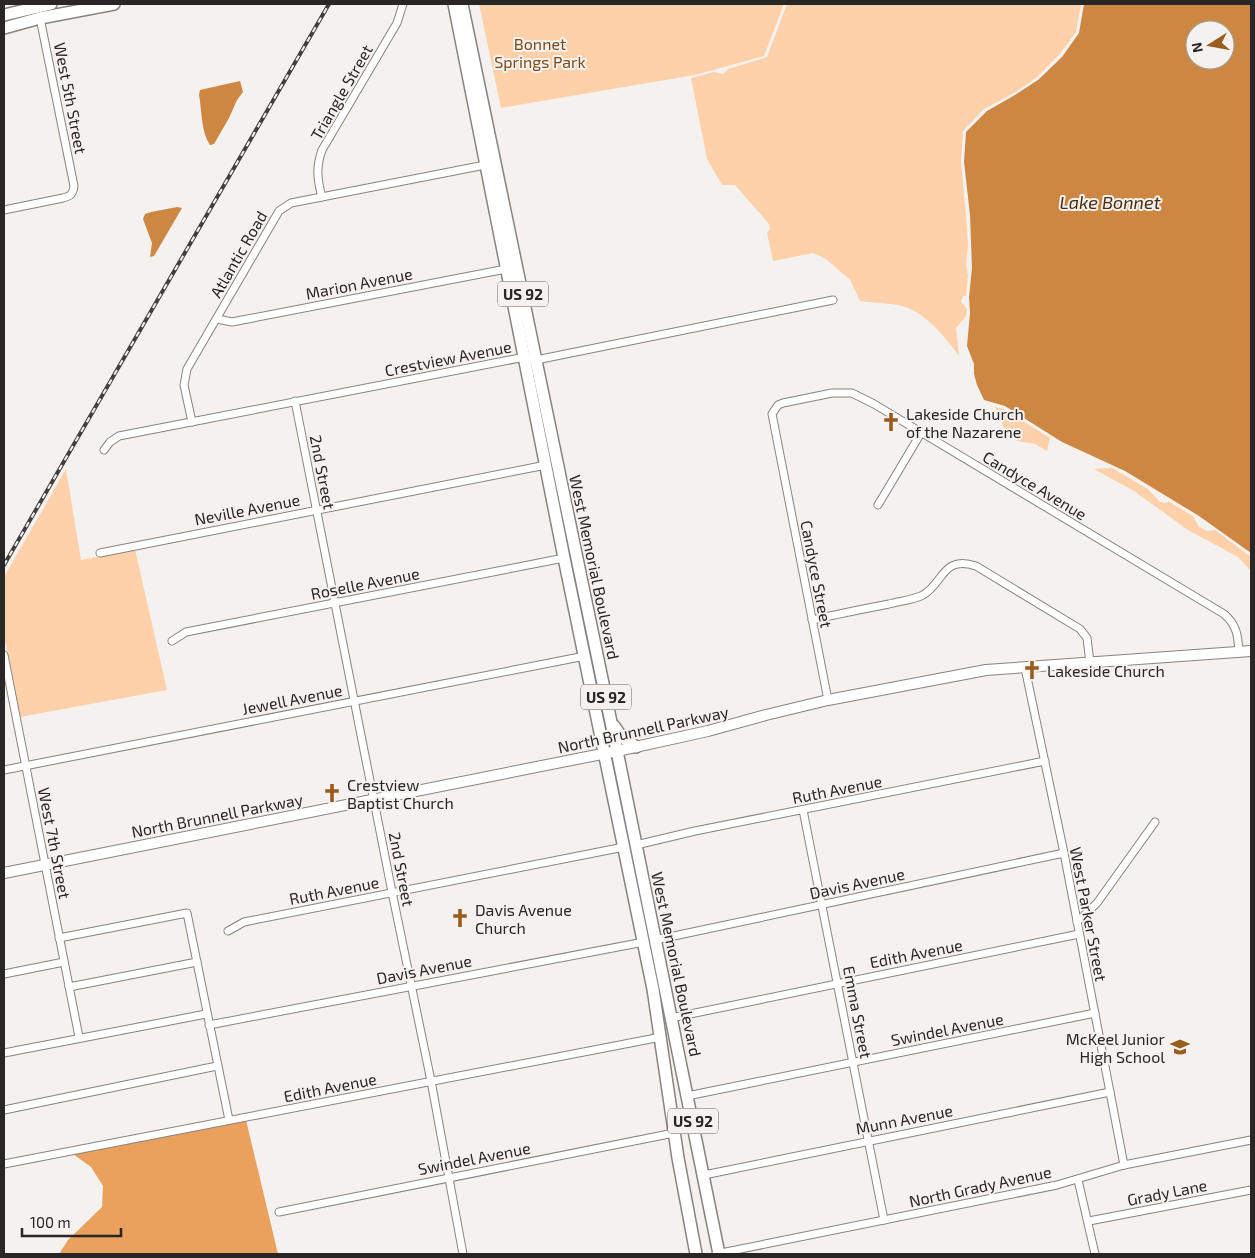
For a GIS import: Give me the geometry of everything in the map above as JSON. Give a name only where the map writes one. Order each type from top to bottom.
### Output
[{"type":"main road","points":[[4,28],[51,4]]},
{"type":"main road","points":[[4,15],[39,9],[114,4]]},
{"type":"main road","name":"West Memorial Boulevard","points":[[454,4],[470,90],[491,164]]},
{"type":"main road","name":"West Memorial Boulevard","points":[[462,4],[491,164],[530,359],[576,557],[636,845],[650,941],[653,989],[661,1037]]},
{"type":"main road","name":"West Memorial Boulevard","points":[[530,359],[559,533],[624,847],[640,923],[660,961],[704,1175],[717,1254]]},
{"type":"main road","points":[[559,533],[576,557]]},
{"type":"main road","points":[[564,558],[575,571],[582,585]]},
{"type":"main road","points":[[611,723],[621,736],[636,747]]},
{"type":"main road","name":"US 92","points":[[661,1037],[674,1134],[696,1254]]},
{"type":"street","name":"Triangle Street","points":[[322,197],[317,172],[322,150],[397,23],[403,4]]},
{"type":"street","name":"West 5th Street","points":[[4,210],[69,197],[73,192],[74,186],[39,9]]},
{"type":"street","name":"Atlantic Road","points":[[192,422],[184,378],[187,369],[279,211],[291,203],[491,164]]},
{"type":"street","name":"Marion Avenue","points":[[217,319],[232,322],[511,266]]},
{"type":"street","name":"Crestview Avenue","points":[[104,450],[110,442],[119,436],[833,300]]},
{"type":"street","name":"Candyce Avenue","points":[[778,453],[772,420],[774,409],[783,403],[832,393],[852,393],[874,404],[1224,614],[1232,620],[1236,629],[1239,652]]},
{"type":"street","name":"2nd Street","points":[[295,401],[373,800],[431,1081],[463,1254]]},
{"type":"street","points":[[878,505],[921,433]]},
{"type":"street","name":"Candyce Street","points":[[778,453],[828,700]]},
{"type":"street","name":"Neville Avenue","points":[[100,552],[546,464]]},
{"type":"street","name":"Roselle Avenue","points":[[172,641],[186,632],[564,558]]},
{"type":"street","points":[[812,620],[915,598],[933,587],[951,566],[959,563],[968,563],[1080,629],[1087,638],[1090,663]]},
{"type":"street","name":"North Brunnell Parkway","points":[[4,872],[617,751],[708,731],[828,700],[986,670],[1251,651]]},
{"type":"street","name":"West 7th Street","points":[[4,654],[79,1037]]},
{"type":"street","name":"Jewell Avenue","points":[[4,770],[585,656]]},
{"type":"street","name":"West Parker Street","points":[[1025,668],[1064,853],[1124,1165]]},
{"type":"street","name":"Ruth Avenue","points":[[636,845],[1044,761]]},
{"type":"street","name":"Emma Street","points":[[803,810],[884,1220]]},
{"type":"street","points":[[1077,922],[1097,903],[1155,822]]},
{"type":"street","name":"Ruth Avenue","points":[[228,931],[244,922],[624,847]]},
{"type":"street","name":"Davis Avenue","points":[[209,1025],[650,941],[1064,853]]},
{"type":"street","points":[[59,938],[187,913],[228,1120]]},
{"type":"street","name":"Edith Avenue","points":[[671,1018],[838,982],[1079,934]]},
{"type":"street","points":[[4,974],[64,962]]},
{"type":"street","points":[[69,987],[196,962]]},
{"type":"street","name":"Swindel Avenue","points":[[688,1096],[1094,1013]]},
{"type":"street","points":[[4,1053],[206,1014]]},
{"type":"street","name":"Edith Avenue","points":[[4,1164],[661,1037]]},
{"type":"street","points":[[4,1110],[217,1066]]},
{"type":"street","name":"Munn Avenue","points":[[704,1175],[1110,1092]]},
{"type":"street","name":"Swindel Avenue","points":[[278,1212],[674,1134]]},
{"type":"street","name":"North Grady Avenue","points":[[717,1254],[1078,1180],[1124,1165],[1251,1140]]},
{"type":"street","points":[[1078,1180],[1095,1254]]},
{"type":"street","name":"Grady Lane","points":[[1089,1222],[1251,1190]]},
{"type":"green space","name":"Bonnet Springs Park","points":[[479,4],[784,4],[764,56],[695,75],[501,108]]},
{"type":"green space","points":[[787,4],[1081,4],[1076,32],[1059,55],[1036,78],[1014,93],[984,109],[963,131],[961,162],[968,246],[966,263],[968,276],[966,296],[963,296],[961,302],[967,309],[966,316],[956,328],[959,356],[949,342],[923,316],[908,308],[897,305],[860,301],[850,280],[826,259],[813,253],[773,261],[767,233],[770,229],[769,224],[735,185],[722,185],[707,159],[691,78],[714,72],[723,74],[728,69],[767,57]]},
{"type":"green space","points":[[995,407],[1003,409],[1050,438],[1047,451],[1035,444],[1017,441],[1005,430]]},
{"type":"green space","points":[[1112,468],[1148,489],[1160,502],[1167,503],[1168,501],[1193,516],[1199,527],[1207,531],[1215,530],[1251,557],[1251,571],[1238,557],[1188,530],[1134,491],[1094,469]]},
{"type":"green space","points":[[66,469],[81,560],[135,549],[167,690],[20,717],[4,635],[4,577]]},
{"type":"shaded area","points":[[246,1120],[278,1254],[59,1254],[68,1240],[102,1207],[103,1186],[91,1167],[73,1154]]},
{"type":"water","name":"Lake Bonnet","points":[[1084,4],[1251,4],[1251,553],[1199,516],[1125,471],[1062,442],[1005,406],[984,400],[977,385],[974,364],[967,346],[972,268],[970,215],[964,162],[966,132],[987,111],[1038,80],[1062,57],[1079,33]]},
{"type":"water","points":[[240,81],[243,92],[214,144],[210,145],[203,128],[200,90]]},
{"type":"water","points":[[177,207],[182,208],[154,256],[150,257],[152,243],[143,219],[145,214]]},
{"type":"railway","points":[[4,565],[329,4]]},
{"type":"place","name":"Lakeside Church of the Nazarene","points":[[891,422]]},
{"type":"place","name":"Lakeside Church","points":[[1032,670]]},
{"type":"place","name":"Crestview Baptist Church","points":[[332,793]]},
{"type":"place","name":"Davis Avenue Church","points":[[460,918]]},
{"type":"place","name":"McKeel Junior High School","points":[[1180,1047]]}]
